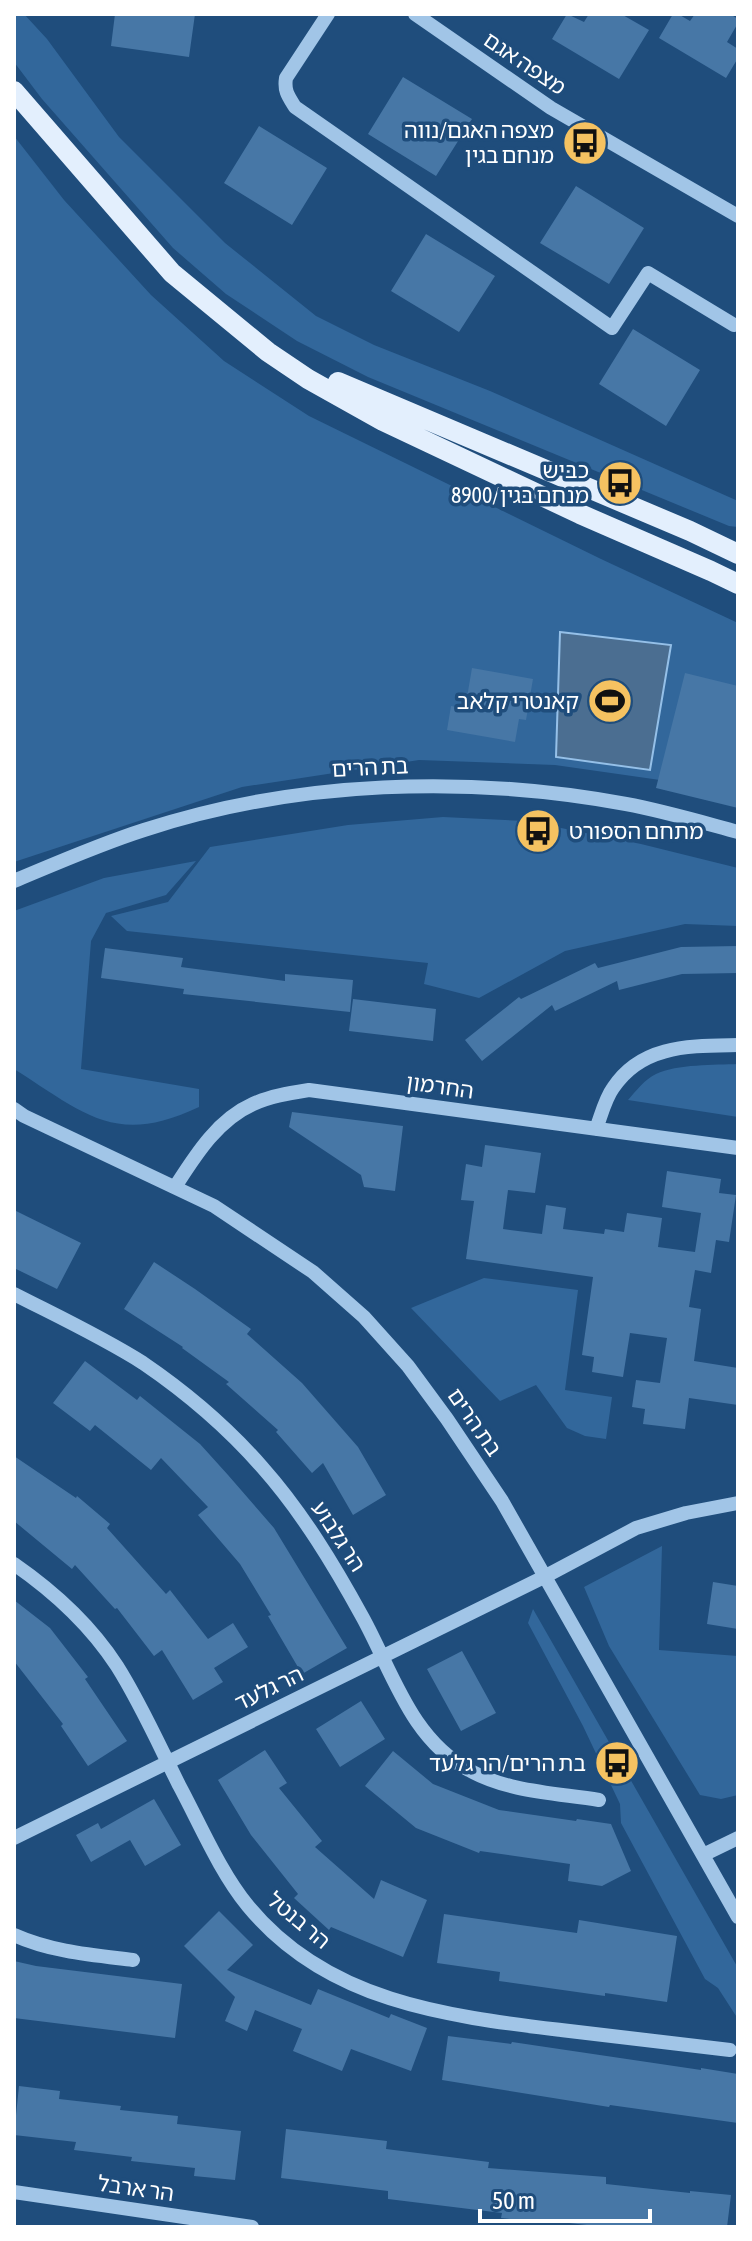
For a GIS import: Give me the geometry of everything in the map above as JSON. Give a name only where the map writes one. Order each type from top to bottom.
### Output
[{"type":"main road","points":[[14,91],[172,273],[268,352],[308,379],[383,421],[738,584]]},
{"type":"main road","points":[[199,296],[310,369],[539,469],[738,548]]},
{"type":"main road","points":[[690,531],[738,554]]},
{"type":"street","points":[[328,14],[286,78],[284,87],[295,107],[612,328],[648,273],[734,325]]},
{"type":"street","name":"מצפה אגם","points":[[415,14],[551,108],[738,216]]},
{"type":"street","name":"בת הרים","points":[[14,881],[89,849],[147,829],[237,806],[321,791],[394,786],[560,795],[627,804],[738,832]]},
{"type":"street","points":[[596,1129],[611,1090],[626,1071],[648,1055],[691,1046],[738,1045]]},
{"type":"street","name":"החרמון","points":[[175,1187],[199,1149],[222,1125],[251,1104],[309,1090],[738,1148]]},
{"type":"street","name":"בת הרים","points":[[14,1109],[214,1206],[313,1272],[364,1317],[408,1366],[502,1501],[738,1917]]},
{"type":"street","name":"הר גלבוע","points":[[14,1294],[141,1362],[227,1429],[292,1504],[318,1542],[365,1622],[422,1731],[443,1753],[469,1771],[496,1782],[599,1800]]},
{"type":"street","name":"הר גלעד","points":[[14,1838],[544,1577],[636,1528],[686,1513],[738,1503]]},
{"type":"street","name":"הר בנטל","points":[[14,1564],[61,1602],[116,1664],[221,1864],[246,1905],[275,1935],[306,1960],[381,1996],[473,2019],[730,2050]]},
{"type":"street","points":[[703,1855],[738,1838]]},
{"type":"street","points":[[14,1935],[61,1951],[133,1960]]},
{"type":"street","name":"הר ארבל","points":[[14,2192],[252,2227]]},
{"type":"shaded area","points":[[14,14],[24,14],[47,39],[119,137],[225,243],[316,316],[374,345],[490,391],[738,501],[738,527],[729,526],[368,377],[297,341],[226,294],[173,248],[42,99],[14,62]]},
{"type":"shaded area","points":[[14,136],[64,200],[151,295],[224,361],[309,416],[738,623],[738,805],[660,780],[555,765],[419,760],[242,787],[14,862]]},
{"type":"shaded area","name":"קאנטרי קלאב","points":[[560,632],[671,645],[650,770],[556,757]]},
{"type":"shaded area","points":[[443,817],[526,821],[641,844],[738,868],[738,926],[685,924],[565,951],[479,998],[424,984],[428,963],[127,931],[111,916],[168,902],[210,847],[348,825]]},
{"type":"shaded area","points":[[196,861],[166,895],[106,913],[91,941],[81,1069],[199,1089],[199,1107],[170,1119],[144,1124],[101,1120],[14,1069],[14,911],[104,878]]},
{"type":"shaded area","points":[[738,1064],[738,1117],[628,1100],[648,1079],[674,1068]]},
{"type":"shaded area","points":[[484,1278],[578,1290],[565,1390],[612,1397],[606,1439],[585,1436],[567,1428],[536,1385],[500,1401],[411,1308]]},
{"type":"shaded area","points":[[662,1546],[659,1650],[738,1656],[738,1795],[721,1799],[700,1795],[609,1646],[584,1587]]},
{"type":"shaded area","points":[[533,1609],[738,1968],[738,2019],[718,1988],[705,1979],[621,1823],[620,1804],[528,1623]]},
{"type":"building","points":[[115,14],[195,14],[189,57],[111,46]]},
{"type":"building","points":[[567,14],[584,22],[589,14],[621,14],[649,30],[619,79],[552,39]]},
{"type":"building","points":[[673,14],[690,21],[695,14],[730,14],[738,19],[727,42],[738,49],[738,58],[726,78],[659,38]]},
{"type":"building","points":[[403,77],[472,119],[436,176],[368,134]]},
{"type":"building","points":[[259,126],[327,168],[292,225],[224,183]]},
{"type":"building","points":[[576,186],[644,228],[609,284],[540,243]]},
{"type":"building","points":[[426,234],[495,276],[459,332],[391,291]]},
{"type":"building","points":[[633,329],[700,370],[666,426],[599,384]]},
{"type":"building","points":[[472,668],[533,679],[526,720],[519,719],[515,742],[447,730],[451,706],[465,709]]},
{"type":"building","points":[[685,673],[738,686],[738,808],[656,788]]},
{"type":"building","points":[[738,946],[738,973],[682,974],[619,990],[617,981],[555,1011],[552,1005],[482,1061],[465,1040],[519,997],[521,999],[595,963],[598,968],[681,947]]},
{"type":"building","points":[[105,948],[183,958],[181,967],[285,981],[285,974],[353,980],[350,1012],[183,994],[184,989],[101,978]]},
{"type":"building","points":[[353,999],[436,1009],[433,1041],[349,1031]]},
{"type":"building","points":[[292,1112],[403,1126],[395,1191],[364,1187],[361,1175],[289,1127]]},
{"type":"building","points":[[485,1145],[541,1153],[535,1193],[508,1190],[503,1229],[542,1234],[546,1205],[566,1208],[563,1229],[604,1234],[605,1229],[624,1232],[627,1213],[662,1218],[658,1247],[695,1252],[701,1213],[662,1207],[667,1171],[721,1179],[719,1193],[736,1195],[729,1242],[716,1240],[711,1273],[695,1270],[689,1307],[701,1309],[694,1361],[738,1368],[738,1405],[689,1398],[685,1429],[643,1424],[645,1409],[632,1407],[636,1380],[660,1383],[667,1338],[630,1333],[623,1377],[592,1372],[594,1357],[582,1355],[593,1277],[466,1259],[474,1201],[461,1200],[466,1164],[482,1167]]},
{"type":"building","points":[[14,1210],[81,1243],[57,1289],[14,1268]]},
{"type":"building","points":[[154,1262],[251,1329],[247,1334],[302,1383],[358,1447],[386,1495],[353,1515],[323,1463],[312,1473],[276,1432],[278,1430],[226,1384],[229,1382],[183,1347],[124,1309]]},
{"type":"building","points":[[85,1361],[137,1400],[140,1396],[200,1444],[274,1528],[347,1648],[302,1674],[240,1564],[198,1515],[208,1507],[161,1458],[151,1470],[95,1425],[90,1431],[53,1403]]},
{"type":"building","points":[[14,1456],[77,1496],[110,1524],[107,1528],[166,1594],[170,1590],[208,1639],[233,1623],[248,1647],[214,1668],[223,1682],[193,1700],[162,1650],[154,1656],[117,1608],[75,1565],[72,1569],[14,1521]]},
{"type":"building","points":[[713,1582],[738,1586],[738,1629],[707,1624]]},
{"type":"building","points":[[14,1600],[50,1628],[88,1677],[85,1679],[127,1741],[88,1766],[61,1726],[63,1724],[14,1661]]},
{"type":"building","points":[[462,1651],[496,1713],[461,1731],[427,1669]]},
{"type":"building","points":[[361,1701],[385,1739],[340,1767],[316,1729]]},
{"type":"building","points":[[265,1750],[287,1783],[279,1788],[322,1841],[315,1847],[374,1899],[381,1880],[427,1900],[403,1957],[331,1927],[329,1930],[294,1898],[298,1894],[251,1835],[218,1780]]},
{"type":"building","points":[[393,1751],[433,1784],[499,1810],[611,1824],[631,1871],[602,1886],[568,1881],[570,1864],[479,1853],[416,1828],[365,1786]]},
{"type":"building","points":[[154,1799],[181,1845],[145,1866],[130,1840],[91,1862],[76,1835],[98,1823],[101,1829]]},
{"type":"building","points":[[219,1911],[253,1945],[227,1970],[311,2005],[318,1989],[389,2018],[391,2014],[427,2028],[411,2071],[351,2049],[342,2071],[293,2051],[302,2029],[255,2010],[247,2031],[225,2021],[235,1997],[184,1946]]},
{"type":"building","points":[[444,1914],[577,1933],[579,1920],[677,1936],[667,2002],[499,1981],[500,1972],[437,1963]]},
{"type":"building","points":[[14,1961],[182,1984],[175,2038],[14,2018]]},
{"type":"building","points":[[448,2036],[738,2074],[738,2123],[609,2107],[442,2080]]},
{"type":"building","points":[[19,2086],[60,2091],[59,2099],[178,2116],[177,2124],[241,2131],[235,2180],[194,2176],[195,2168],[131,2161],[132,2157],[74,2150],[76,2142],[14,2135]]},
{"type":"building","points":[[286,2129],[387,2141],[386,2149],[489,2162],[488,2168],[606,2177],[606,2184],[731,2195],[727,2227],[604,2227],[543,2220],[542,2223],[501,2218],[502,2213],[388,2199],[388,2191],[281,2178]]},
{"type":"place","name":"מצפה האגם/נווה מנחם בגין","points":[[585,143]]},
{"type":"place","name":"כביש 8900/מנחם בגין","points":[[620,483]]},
{"type":"place","name":"קאנטרי קלאב","points":[[610,701]]},
{"type":"place","name":"מתחם הספורט","points":[[538,831]]},
{"type":"place","name":"בת הרים/הר גלעד","points":[[617,1763]]}]
